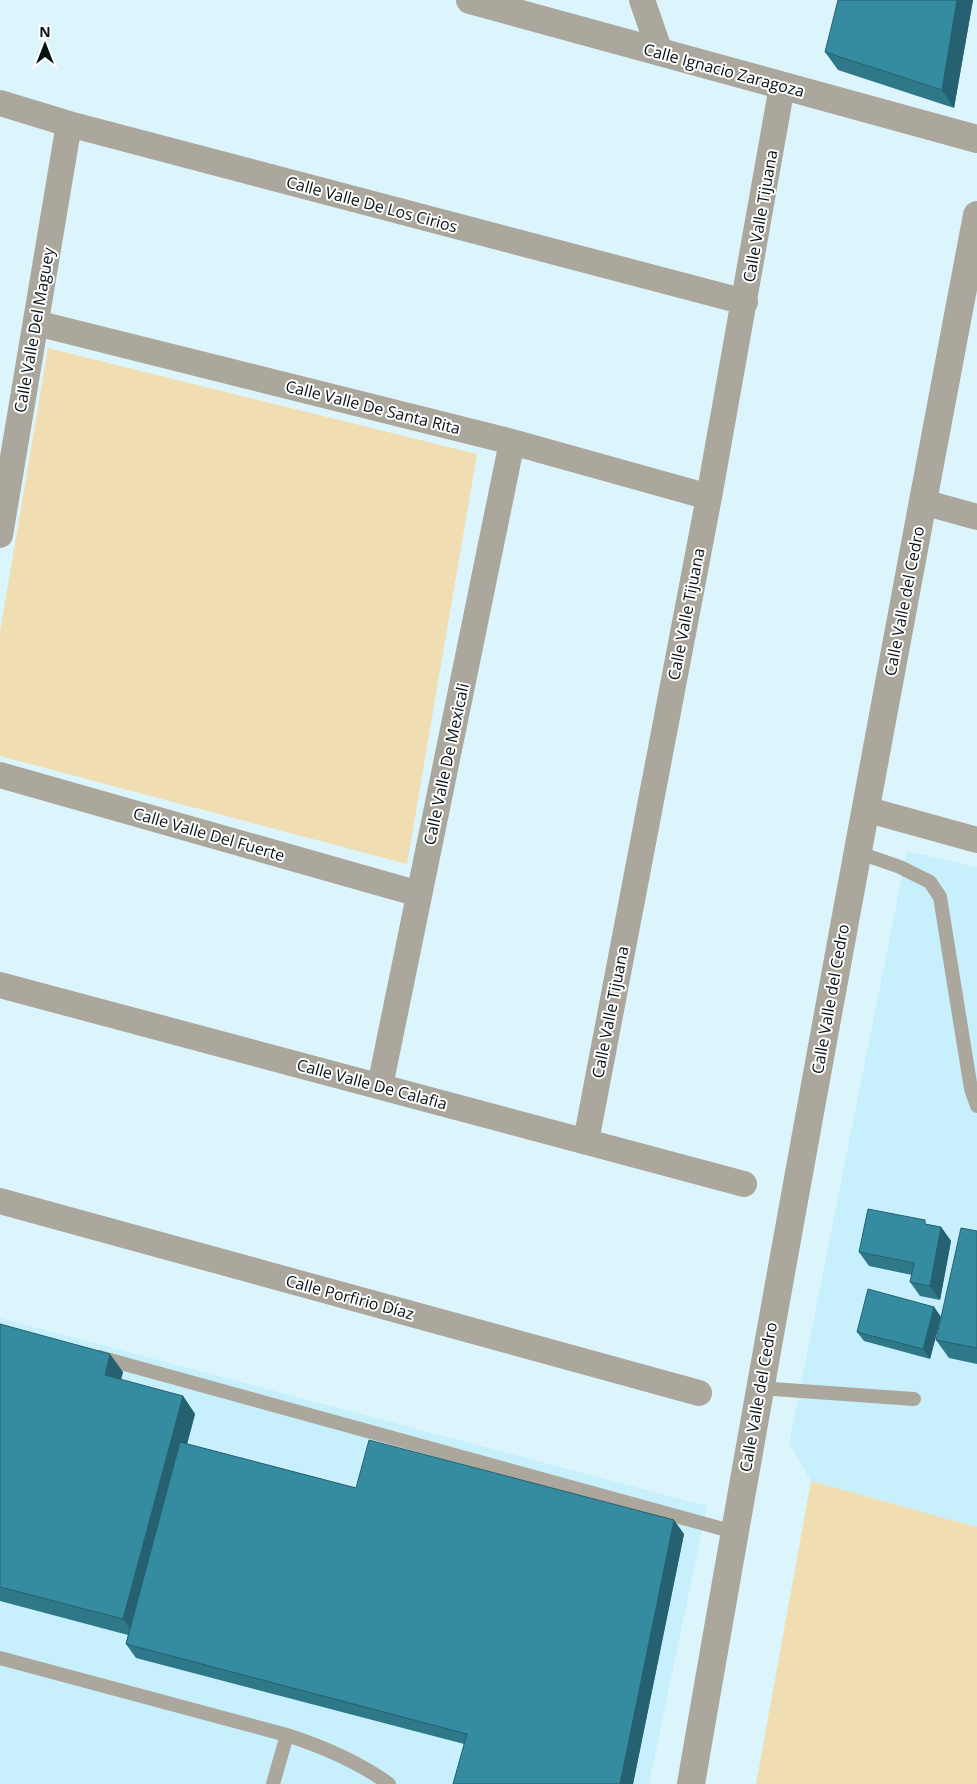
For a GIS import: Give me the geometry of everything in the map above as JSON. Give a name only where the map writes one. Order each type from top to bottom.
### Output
[{"type":"street","name":"Calle Ignacio Zaragoza","points":[[470,0],[977,139]]},
{"type":"street","points":[[642,0],[660,52]]},
{"type":"street","name":"Calle Valle Tijuana","points":[[586,1141],[709,497],[782,86]]},
{"type":"street","name":"Calle Valle De Los Cirios","points":[[0,103],[69,124],[745,302]]},
{"type":"street","name":"Calle Valle Del Maguey","points":[[0,536],[69,124]]},
{"type":"street","name":"Calle Valle del Cedro","points":[[691,1784],[734,1532],[857,852],[977,215]]},
{"type":"street","name":"Calle Valle De Santa Rita","points":[[36,323],[512,442],[709,497]]},
{"type":"street","name":"Calle Valle De Mexicali","points":[[380,1086],[512,442]]},
{"type":"street","points":[[923,502],[977,517]]},
{"type":"street","name":"Calle Valle Del Fuerte","points":[[0,775],[419,894]]},
{"type":"street","points":[[865,809],[977,840]]},
{"type":"street","name":"Calle Valle De Calafia","points":[[0,985],[744,1184]]},
{"type":"street","name":"Calle Porfirio Díaz","points":[[0,1201],[699,1392]]},
{"type":"lane","points":[[857,852],[900,867],[930,882],[940,897],[971,1089],[977,1106]]},
{"type":"lane","points":[[86,1354],[734,1532]]},
{"type":"lane","points":[[760,1388],[914,1399]]},
{"type":"lane","points":[[0,1658],[287,1735],[334,1751],[370,1770],[389,1784]]},
{"type":"lane","points":[[273,1784],[287,1735]]},
{"type":"shaded area","points":[[48,348],[477,454],[407,864],[0,756],[0,632]]},
{"type":"shaded area","points":[[907,851],[977,867],[977,1527],[811,1481],[789,1444]]},
{"type":"shaded area","points":[[0,1318],[707,1506],[649,1784],[0,1784]]},
{"type":"shaded area","points":[[811,1481],[977,1527],[977,1784],[756,1784]]},
{"type":"building","points":[[838,0],[957,0],[942,90],[825,52]]},
{"type":"building","points":[[868,1209],[925,1220],[925,1224],[941,1227],[930,1286],[910,1282],[914,1263],[859,1252]]},
{"type":"building","points":[[961,1228],[977,1231],[977,1348],[936,1340]]},
{"type":"building","points":[[868,1289],[934,1307],[923,1349],[857,1332]]},
{"type":"building","points":[[0,1324],[110,1354],[105,1375],[183,1396],[123,1619],[0,1587]]},
{"type":"building","points":[[369,1440],[674,1520],[620,1784],[453,1784],[467,1734],[126,1644],[180,1442],[356,1488]]}]
